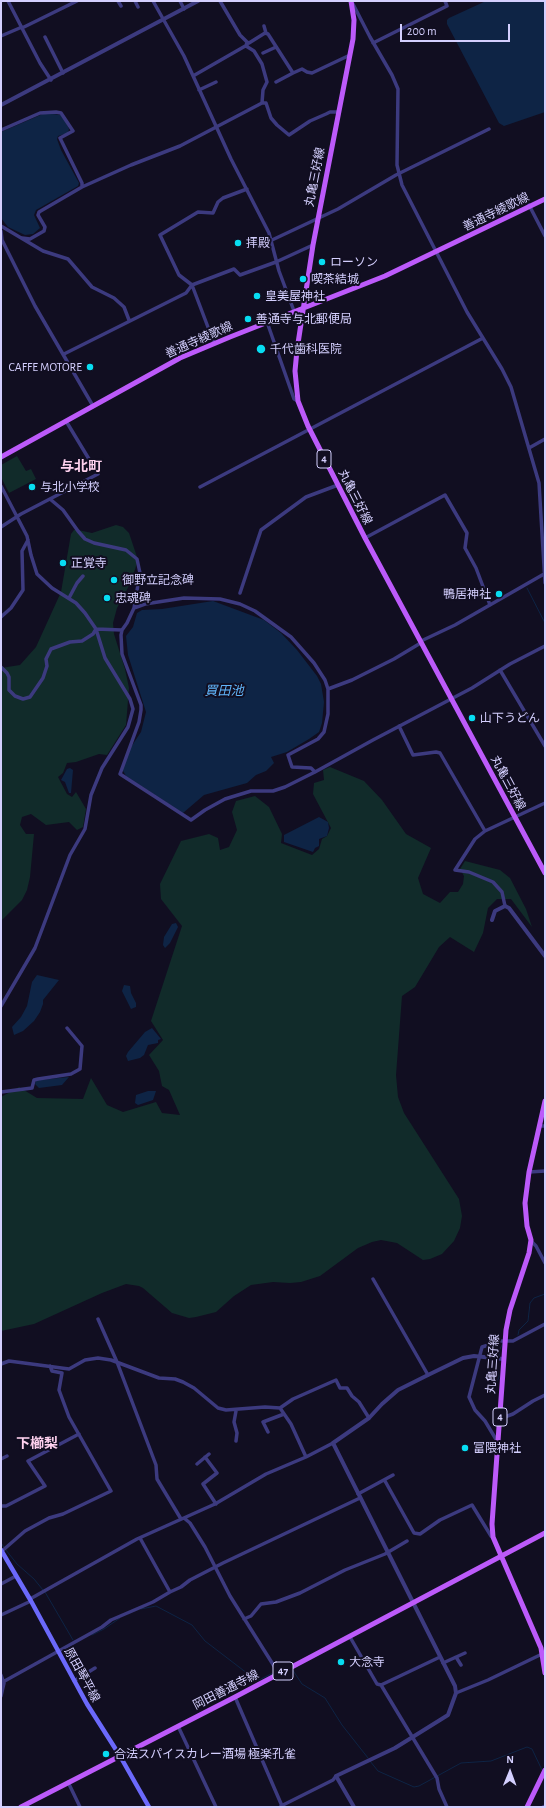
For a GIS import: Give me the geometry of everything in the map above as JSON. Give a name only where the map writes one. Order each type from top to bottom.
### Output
[{"type":"main road","name":"丸亀三好線","points":[[351,1],[354,29],[313,245],[295,371],[298,401],[309,429],[365,538],[545,873]]},
{"type":"main road","name":"善通寺綾歌線","points":[[1,457],[180,358],[304,307],[385,276],[545,199]]},
{"type":"main road","name":"丸亀三好線","points":[[545,1101],[529,1172],[525,1210],[530,1240],[529,1253],[507,1320],[505,1340],[500,1359],[498,1442],[492,1515],[493,1537],[542,1654],[545,1673]]},
{"type":"main road","name":"岡田善通寺線","points":[[20,1807],[235,1697],[278,1672],[350,1637],[545,1533]]},
{"type":"main road","name":"原田琴平線","points":[[3,1550],[74,1681],[120,1756],[148,1807]]},
{"type":"main road","points":[[527,1807],[545,1770]]},
{"type":"street","points":[[8,1],[40,63],[51,80]]},
{"type":"street","points":[[1,36],[22,28],[77,1]]},
{"type":"street","points":[[118,1],[121,6]]},
{"type":"street","points":[[135,1],[138,6]]},
{"type":"street","points":[[153,1],[176,41],[216,127],[272,240],[276,262],[294,311]]},
{"type":"street","points":[[180,1],[184,9]]},
{"type":"street","points":[[1,105],[51,80],[198,1]]},
{"type":"street","points":[[220,1],[246,44],[254,51],[266,73],[267,82],[263,90],[262,103]]},
{"type":"street","points":[[351,1],[392,75],[398,89],[398,175],[464,306],[507,377],[539,483],[545,583]]},
{"type":"street","points":[[373,43],[447,6],[445,1]]},
{"type":"street","points":[[264,26],[293,73]]},
{"type":"street","points":[[193,76],[267,33]]},
{"type":"street","points":[[45,37],[63,73]]},
{"type":"street","points":[[263,53],[276,46]]},
{"type":"street","points":[[276,82],[302,69],[312,74],[350,55]]},
{"type":"street","points":[[199,90],[216,82]]},
{"type":"street","points":[[22,238],[30,238],[44,231],[45,227],[38,215],[39,212],[82,187],[131,165],[180,146],[262,103],[266,103],[271,118],[289,135],[297,128],[321,116],[330,112],[339,112]]},
{"type":"street","points":[[1,130],[40,113],[61,113],[73,130],[60,138],[82,183],[82,187]]},
{"type":"street","points":[[272,240],[338,209],[398,175],[489,129]]},
{"type":"street","points":[[214,343],[192,285],[179,275],[160,235],[198,212],[213,213],[218,202],[223,198],[247,189]]},
{"type":"street","points":[[529,206],[545,236]]},
{"type":"street","points":[[1,226],[42,251],[68,259],[92,287],[114,298],[124,307],[129,320]]},
{"type":"street","points":[[1,231],[2,241],[35,306],[93,406]]},
{"type":"street","points":[[64,354],[129,320],[186,293],[192,285],[234,269],[240,275],[276,262],[313,245]]},
{"type":"street","points":[[267,322],[294,399],[298,401]]},
{"type":"street","points":[[200,487],[483,338]]},
{"type":"street","points":[[1,527],[21,514],[98,474],[66,421]]},
{"type":"street","points":[[529,448],[545,439]]},
{"type":"street","points":[[240,592],[261,530],[306,497],[338,485]]},
{"type":"street","points":[[1,486],[28,539],[31,555],[38,574],[52,588],[69,598],[80,608],[96,629],[105,658],[131,702],[133,714],[122,737],[102,768],[91,795],[85,829],[70,855],[35,948],[1,1006]]},
{"type":"street","points":[[365,538],[445,495],[467,533],[465,548],[476,568],[490,605]]},
{"type":"street","points":[[50,499],[63,510],[85,539],[94,543],[126,550],[136,557],[140,574],[134,608],[122,630],[122,654],[141,705],[141,710],[139,722],[120,770],[122,775],[191,820],[205,810],[225,800],[251,791],[273,791],[285,787],[452,699],[500,670],[545,646]]},
{"type":"street","points":[[1,617],[11,608],[23,590],[22,551],[28,539]]},
{"type":"street","points":[[328,689],[352,680],[369,670],[394,659],[419,644],[420,640],[454,625],[544,574]]},
{"type":"street","points":[[69,598],[77,583],[83,576]]},
{"type":"street","points":[[134,608],[144,604],[196,597],[213,598],[240,604],[267,618],[291,637],[314,663],[325,680],[328,689],[328,714],[324,732],[318,739],[288,755],[292,767],[311,768],[315,772]]},
{"type":"street","points":[[96,629],[122,630]]},
{"type":"street","points":[[1,667],[9,677],[9,690],[15,696],[22,699],[30,697],[43,678],[47,666],[46,659],[51,649],[70,642],[82,642],[93,634],[96,629]]},
{"type":"street","points":[[500,670],[545,746]]},
{"type":"street","points":[[399,726],[413,755],[436,752],[440,753],[485,831]]},
{"type":"street","points":[[545,803],[485,831],[475,839],[454,870],[468,872],[493,882],[502,892],[506,906],[511,909],[545,956]]},
{"type":"street","points":[[492,920],[495,911],[506,906]]},
{"type":"street","points":[[1,1092],[32,1088],[34,1080],[38,1078],[71,1074],[80,1069],[82,1046],[67,1028]]},
{"type":"street","points":[[539,1126],[545,1126]]},
{"type":"street","points":[[529,1172],[545,1171]]},
{"type":"street","points":[[530,1240],[536,1246],[545,1264]]},
{"type":"street","points":[[373,1279],[428,1375]]},
{"type":"street","points":[[98,1319],[117,1362],[156,1465],[157,1479],[183,1519],[190,1523],[244,1619],[278,1672]]},
{"type":"street","points":[[498,1442],[485,1421],[475,1410],[468,1397],[482,1348],[485,1345],[505,1340],[513,1341],[545,1324]]},
{"type":"street","points":[[1,1616],[140,1538],[216,1504],[266,1474],[306,1457],[333,1443],[369,1418],[398,1390],[463,1358],[480,1357],[500,1359]]},
{"type":"street","points":[[1,1364],[9,1361],[69,1369],[85,1360],[98,1358],[117,1362],[159,1378],[175,1379],[183,1382],[194,1388],[218,1408],[236,1411],[265,1407],[280,1408],[293,1399],[336,1380],[340,1388],[347,1388],[352,1396],[360,1402],[369,1418]]},
{"type":"street","points":[[3,1550],[14,1539],[37,1524],[111,1491],[69,1417],[59,1390],[62,1373],[52,1371],[50,1366]]},
{"type":"street","points":[[499,1419],[513,1414],[545,1395]]},
{"type":"street","points":[[280,1408],[291,1424],[306,1457]]},
{"type":"street","points":[[236,1411],[234,1422],[237,1433],[236,1441]]},
{"type":"street","points":[[268,1432],[263,1422],[284,1414]]},
{"type":"street","points":[[1,1506],[6,1506],[44,1486],[28,1461],[79,1434]]},
{"type":"street","points":[[235,1697],[281,1806],[333,1780],[336,1776],[396,1748],[448,1715],[456,1693],[455,1686],[333,1443]]},
{"type":"street","points":[[197,1464],[209,1454]]},
{"type":"street","points":[[1,1459],[7,1456]]},
{"type":"street","points":[[205,1457],[209,1466],[217,1473],[211,1476],[203,1484],[202,1488],[216,1504]]},
{"type":"street","points":[[2,1682],[102,1627],[111,1620],[153,1602],[216,1567],[359,1496],[393,1475]]},
{"type":"street","points":[[385,1481],[414,1533],[420,1534],[440,1520],[472,1505],[490,1536],[493,1537]]},
{"type":"street","points":[[140,1538],[170,1592]]},
{"type":"street","points":[[244,1619],[251,1616],[261,1604],[276,1602],[300,1593],[345,1570],[388,1552],[407,1541]]},
{"type":"street","points":[[1,1584],[16,1576]]},
{"type":"street","points":[[350,1637],[377,1684],[381,1686],[437,1778],[439,1789],[447,1807]]},
{"type":"street","points":[[443,1663],[465,1653]]},
{"type":"street","points":[[456,1693],[488,1680],[542,1654]]},
{"type":"street","points":[[381,1686],[440,1657]]},
{"type":"street","points":[[456,1657],[461,1665]]},
{"type":"street","points":[[74,1681],[93,1671]]},
{"type":"street","points":[[1,1675],[1,1696]]},
{"type":"street","points":[[178,1726],[216,1807]]},
{"type":"street","points":[[336,1776],[354,1807]]},
{"type":"street","points":[[68,1782],[80,1807]]},
{"type":"green space","points":[[17,456],[26,471],[31,469],[36,479],[9,493],[1,477],[1,465]]},
{"type":"green space","points":[[116,525],[123,527],[129,533],[138,560],[131,582],[117,608],[113,623],[114,634],[125,669],[129,688],[126,725],[107,755],[99,754],[76,762],[67,763],[63,773],[58,777],[67,794],[72,797],[76,792],[86,809],[83,827],[77,830],[69,822],[46,825],[31,814],[22,817],[20,825],[26,834],[34,834],[30,877],[27,890],[22,900],[1,921],[1,668],[20,665],[36,647],[61,592],[71,534],[74,530],[92,533]]},
{"type":"green space","points":[[330,767],[364,781],[382,800],[406,834],[431,848],[418,878],[423,894],[440,903],[450,892],[458,892],[463,884],[464,876],[460,869],[465,861],[500,870],[510,878],[526,909],[532,927],[511,899],[497,899],[488,908],[483,933],[474,952],[450,937],[439,947],[415,987],[402,996],[396,1075],[398,1097],[404,1113],[459,1199],[462,1216],[460,1228],[454,1241],[442,1254],[423,1260],[397,1243],[381,1240],[372,1242],[358,1248],[320,1276],[301,1282],[273,1282],[251,1285],[234,1296],[216,1312],[196,1317],[189,1318],[172,1313],[143,1288],[126,1284],[102,1293],[34,1324],[1,1331],[1,1097],[19,1087],[37,1098],[83,1099],[91,1078],[107,1105],[123,1112],[156,1102],[162,1113],[180,1115],[169,1090],[162,1086],[159,1071],[149,1055],[163,1040],[151,1021],[182,926],[161,899],[160,884],[181,841],[209,834],[218,838],[220,850],[229,847],[237,830],[232,812],[236,801],[255,796],[269,807],[282,834],[281,843],[312,855],[319,849],[322,839],[327,836],[331,828],[313,794],[314,783],[324,780],[323,770]]},
{"type":"water","points":[[486,1],[545,1],[545,112],[504,126],[499,123],[447,24],[447,20],[449,18]]},
{"type":"water","points":[[45,113],[61,115],[65,120],[69,129],[68,133],[58,136],[57,139],[61,150],[79,183],[78,186],[36,210],[34,215],[40,228],[33,234],[25,235],[8,227],[1,218],[1,132]]},
{"type":"water","name":"買田池","points":[[213,601],[264,620],[281,633],[297,650],[317,676],[321,684],[324,702],[322,723],[319,732],[309,739],[287,752],[271,757],[274,763],[266,771],[256,775],[247,783],[204,795],[183,813],[126,776],[122,769],[131,747],[141,732],[146,712],[128,655],[126,636],[133,627],[137,613],[142,610],[162,609]]},
{"type":"water","points":[[70,768],[73,770],[71,793],[69,793],[65,782],[61,780],[67,769]]},
{"type":"water","points":[[319,817],[328,822],[329,828],[327,836],[319,839],[319,846],[315,848],[313,852],[284,842],[284,835]]},
{"type":"water","points":[[176,923],[178,927],[170,943],[165,948],[163,945],[164,937],[172,924]]},
{"type":"water","points":[[37,975],[59,980],[43,1000],[40,1012],[34,1021],[23,1031],[14,1035],[12,1027],[21,1017],[27,1006],[32,982]]},
{"type":"water","points":[[124,985],[130,986],[136,1007],[131,1009],[122,991]]},
{"type":"water","points":[[152,1028],[161,1039],[158,1040],[158,1043],[148,1045],[144,1055],[140,1058],[128,1061],[126,1056],[128,1052],[145,1032]]},
{"type":"water","points":[[69,1077],[62,1085],[39,1088],[35,1084],[36,1080]]},
{"type":"water","points":[[148,1091],[156,1091],[153,1100],[138,1105],[135,1103],[136,1095]]},
{"type":"waterway","points":[[527,588],[545,623]]},
{"type":"waterway","points":[[518,1335],[519,1330],[528,1321],[530,1303],[534,1298],[545,1294]]},
{"type":"waterway","points":[[499,1357],[499,1351],[503,1343]]},
{"type":"waterway","points":[[490,1387],[496,1383],[499,1377],[497,1366],[498,1361]]},
{"type":"waterway","points":[[1,1543],[4,1547]]},
{"type":"waterway","points":[[6,1550],[17,1564],[34,1579],[43,1590]]},
{"type":"waterway","points":[[45,1592],[73,1640]]},
{"type":"waterway","points":[[141,1609],[156,1606],[192,1625],[205,1641],[256,1680],[275,1672]]},
{"type":"waterway","points":[[92,1635],[120,1618]]},
{"type":"waterway","points":[[278,1670],[289,1665],[291,1666]]},
{"type":"waterway","points":[[292,1669],[302,1684],[325,1698],[342,1725],[368,1758]]},
{"type":"waterway","points":[[370,1761],[378,1771],[414,1787],[419,1786],[461,1763],[491,1761],[527,1747],[532,1749],[542,1770]]},
{"type":"place","name":"拝殿","points":[[238,243]]},
{"type":"place","name":"ローソン","points":[[322,262]]},
{"type":"place","name":"喫茶結城","points":[[303,279]]},
{"type":"place","name":"皇美屋神社","points":[[257,296]]},
{"type":"place","name":"善通寺与北郵便局","points":[[248,319]]},
{"type":"place","name":"千代歯科医院","points":[[261,349]]},
{"type":"place","name":"CAFFE MOTORE","points":[[90,367]]},
{"type":"place","name":"与北小学校","points":[[32,487]]},
{"type":"place","name":"正覚寺","points":[[63,563]]},
{"type":"place","name":"御野立記念碑","points":[[114,580]]},
{"type":"place","name":"鴨居神社","points":[[499,594]]},
{"type":"place","name":"忠魂碑","points":[[107,598]]},
{"type":"place","name":"山下うどん","points":[[472,718]]},
{"type":"place","name":"富隈神社","points":[[465,1448]]},
{"type":"place","name":"大念寺","points":[[341,1662]]},
{"type":"place","name":"合法スパイスカレー酒場 極楽孔雀","points":[[106,1754]]},
{"type":"district","name":"与北町","points":[[81,467]]},
{"type":"district","name":"下櫛梨","points":[[37,1444]]}]
